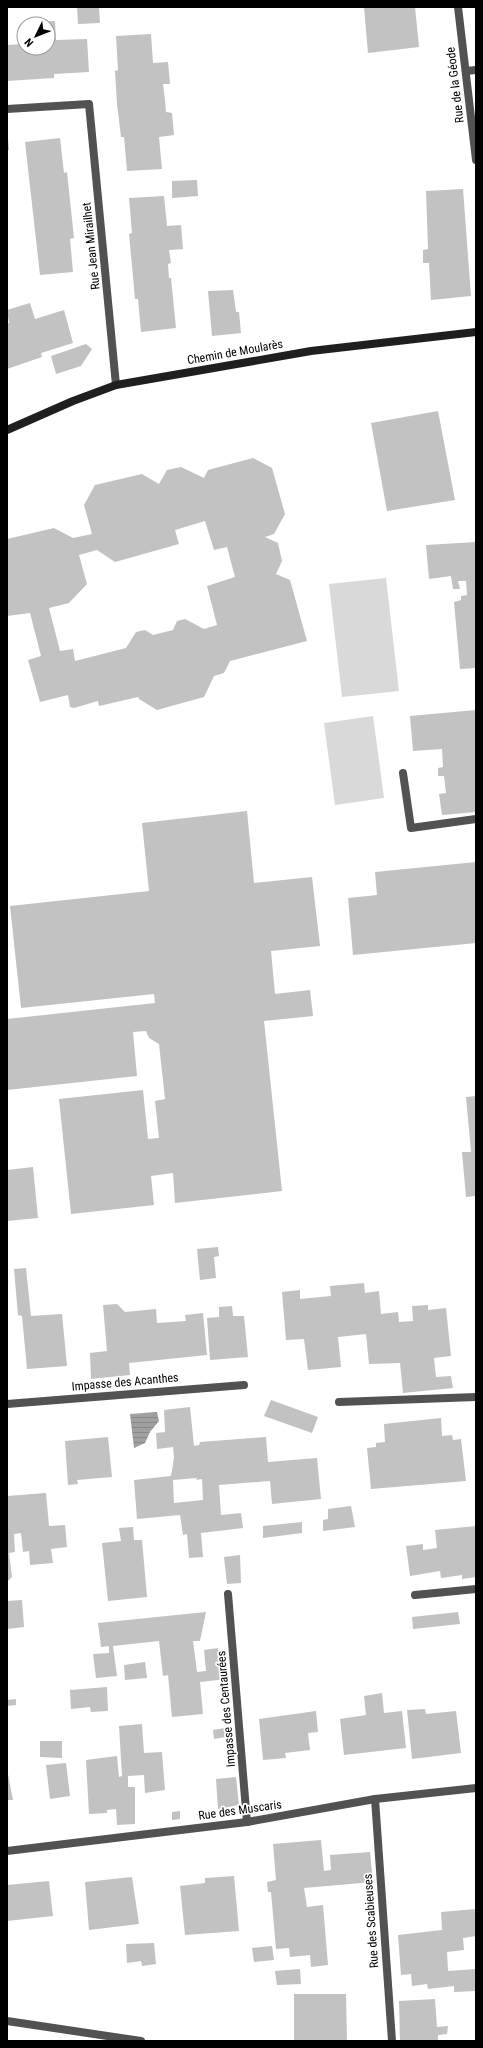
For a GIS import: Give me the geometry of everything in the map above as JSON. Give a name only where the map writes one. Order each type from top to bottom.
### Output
[{"type":"main road","name":"Chemin de Moularès","points":[[7,430],[74,400],[116,385],[311,352],[476,332]]},
{"type":"street","name":"Rue de la Géode","points":[[458,7],[476,160]]},
{"type":"street","points":[[466,72],[476,70]]},
{"type":"street","name":"Rue Jean Mirailhet","points":[[7,109],[89,104],[116,385]]},
{"type":"street","points":[[403,773],[411,828],[476,819]]},
{"type":"street","name":"Impasse des Acanthes","points":[[7,1404],[244,1385]]},
{"type":"street","points":[[339,1402],[476,1397]]},
{"type":"street","points":[[415,1594],[476,1589]]},
{"type":"street","name":"Impasse des Centaurées","points":[[228,1594],[247,1822]]},
{"type":"street","name":"Rue des Muscaris","points":[[7,1851],[247,1822],[375,1799],[476,1788]]},
{"type":"street","name":"Rue des Scabieuses","points":[[375,1799],[392,2041]]},
{"type":"street","points":[[7,2021],[141,2041]]},
{"type":"shaded area","points":[[386,578],[399,691],[342,697],[329,584]]},
{"type":"shaded area","points":[[373,716],[384,798],[335,805],[324,723]]},
{"type":"shaded area","points":[[157,1412],[159,1421],[150,1432],[145,1443],[134,1448],[130,1414]]},
{"type":"building","points":[[77,7],[99,7],[100,23],[78,24]]},
{"type":"building","points":[[364,7],[415,7],[419,47],[368,53]]},
{"type":"building","points":[[151,34],[153,63],[168,62],[170,84],[163,84],[166,112],[172,113],[174,135],[159,137],[162,169],[127,171],[124,137],[121,137],[117,104],[115,71],[118,70],[116,36]]},
{"type":"building","points":[[87,39],[89,72],[54,74],[54,78],[7,81],[7,45],[16,44],[16,56],[56,56],[56,40]]},
{"type":"building","points":[[7,127],[9,150],[7,150]]},
{"type":"building","points":[[60,138],[64,173],[67,172],[74,238],[70,239],[73,272],[40,275],[25,142]]},
{"type":"building","points":[[197,180],[198,196],[172,198],[172,181]]},
{"type":"building","points":[[463,189],[471,296],[431,300],[429,263],[423,263],[423,250],[428,249],[426,191]]},
{"type":"building","points":[[164,196],[167,226],[181,225],[183,249],[169,250],[171,263],[168,264],[169,278],[171,278],[176,328],[141,332],[138,299],[135,299],[129,234],[132,233],[129,198]]},
{"type":"building","points":[[233,290],[236,312],[239,312],[241,333],[212,336],[208,291]]},
{"type":"building","points":[[30,303],[35,319],[64,310],[73,343],[41,353],[42,357],[7,369],[7,323],[9,323],[7,310]]},
{"type":"building","points":[[86,344],[92,349],[81,366],[56,374],[51,356]]},
{"type":"building","points":[[438,411],[455,500],[387,511],[371,423]]},
{"type":"building","points":[[253,458],[272,468],[285,514],[274,534],[265,537],[278,543],[282,561],[276,574],[290,580],[307,641],[230,661],[224,673],[214,676],[204,697],[157,710],[138,697],[99,706],[98,701],[74,708],[70,707],[68,695],[40,702],[28,660],[41,656],[30,613],[7,616],[7,539],[54,528],[73,538],[92,534],[84,505],[95,485],[142,474],[159,484],[167,470],[181,467],[204,478],[208,470]],"holes":[[[205,521],[214,550],[227,547],[235,577],[207,586],[217,625],[204,629],[185,619],[177,621],[173,630],[153,635],[145,630],[136,632],[126,648],[75,661],[73,649],[60,651],[49,608],[69,603],[87,584],[79,555],[97,550],[115,562],[179,544],[175,530]]]},
{"type":"building","points":[[476,542],[476,668],[460,669],[454,602],[461,600],[461,596],[467,595],[466,581],[458,581],[460,589],[453,589],[451,576],[429,579],[426,545]]},
{"type":"building","points":[[476,710],[476,812],[442,815],[439,794],[446,793],[444,776],[438,776],[438,768],[443,767],[442,749],[413,751],[410,716]]},
{"type":"building","points":[[247,811],[254,883],[312,877],[320,946],[271,951],[275,994],[310,990],[313,1016],[264,1021],[282,1191],[175,1203],[173,1173],[151,1176],[154,1205],[71,1214],[59,1099],[143,1090],[148,1139],[159,1138],[155,1101],[165,1099],[159,1044],[149,1038],[146,1031],[133,1032],[137,1076],[7,1090],[7,1019],[155,1003],[154,994],[21,1008],[10,906],[149,891],[142,823]]},
{"type":"building","points":[[476,862],[476,943],[353,955],[348,898],[377,895],[375,872]]},
{"type":"building","points":[[476,1096],[476,1196],[466,1197],[462,1152],[471,1152],[466,1097]]},
{"type":"building","points":[[33,1167],[38,1218],[7,1221],[7,1170]]},
{"type":"building","points":[[218,1247],[219,1256],[214,1257],[216,1278],[200,1280],[197,1249]]},
{"type":"building","points":[[26,1268],[31,1316],[62,1314],[67,1366],[27,1369],[22,1316],[18,1315],[14,1269]]},
{"type":"building","points":[[364,1283],[365,1293],[379,1291],[381,1314],[398,1312],[399,1322],[413,1321],[412,1306],[428,1305],[428,1310],[446,1308],[451,1356],[434,1358],[436,1377],[451,1376],[453,1388],[403,1393],[400,1363],[369,1364],[366,1334],[338,1337],[341,1367],[308,1370],[304,1339],[286,1340],[282,1292],[300,1290],[300,1299],[331,1296],[330,1286]]},
{"type":"building","points":[[117,1304],[125,1312],[156,1309],[157,1323],[186,1321],[185,1315],[203,1313],[207,1355],[129,1363],[130,1375],[91,1379],[90,1353],[107,1351],[103,1305]]},
{"type":"building","points":[[232,1306],[233,1316],[244,1316],[248,1357],[210,1360],[207,1318],[219,1317],[219,1307]]},
{"type":"building","points":[[271,1400],[318,1417],[312,1433],[264,1416]]},
{"type":"building","points":[[190,1407],[194,1446],[199,1445],[200,1442],[266,1437],[268,1462],[317,1458],[321,1499],[272,1504],[270,1481],[219,1485],[221,1515],[241,1513],[243,1528],[201,1533],[203,1557],[189,1558],[187,1534],[183,1535],[180,1515],[137,1519],[134,1480],[171,1476],[174,1458],[173,1447],[157,1449],[156,1433],[165,1432],[164,1410]],"holes":[[[197,1478],[196,1480],[202,1479],[203,1500],[174,1503],[173,1480]]]},
{"type":"building","points":[[441,1418],[442,1436],[452,1435],[453,1440],[461,1439],[466,1481],[371,1489],[367,1448],[376,1447],[376,1443],[385,1442],[384,1424]]},
{"type":"building","points":[[108,1437],[112,1477],[77,1480],[78,1484],[68,1485],[65,1441]]},
{"type":"building","points":[[46,1493],[49,1526],[65,1525],[67,1547],[51,1549],[53,1563],[30,1565],[29,1551],[23,1552],[21,1533],[14,1534],[15,1552],[9,1553],[12,1577],[7,1582],[7,1496]]},
{"type":"building","points":[[351,1506],[355,1527],[323,1531],[323,1520],[328,1519],[328,1509]]},
{"type":"building","points":[[302,1522],[302,1533],[263,1538],[263,1526]]},
{"type":"building","points":[[476,1526],[476,1577],[462,1579],[462,1575],[441,1578],[440,1571],[410,1576],[406,1546],[423,1544],[423,1550],[437,1548],[435,1530]]},
{"type":"building","points":[[133,1527],[134,1540],[142,1540],[147,1597],[108,1601],[102,1543],[121,1541],[119,1528]]},
{"type":"building","points":[[240,1555],[241,1583],[227,1584],[224,1557]]},
{"type":"building","points":[[22,1600],[24,1627],[7,1629],[7,1601]]},
{"type":"building","points":[[206,1612],[200,1641],[193,1641],[197,1672],[206,1671],[204,1650],[218,1648],[220,1670],[225,1669],[227,1679],[200,1682],[203,1714],[172,1717],[168,1675],[163,1676],[159,1641],[113,1646],[117,1676],[96,1678],[93,1654],[109,1653],[109,1646],[101,1647],[98,1623]]},
{"type":"building","points":[[458,1612],[460,1624],[413,1629],[412,1617]]},
{"type":"building","points":[[145,1662],[147,1678],[125,1680],[124,1665]]},
{"type":"building","points":[[107,1687],[108,1711],[91,1712],[90,1707],[71,1709],[70,1690]]},
{"type":"building","points":[[382,1693],[384,1713],[402,1711],[406,1748],[344,1755],[340,1719],[366,1715],[364,1696]]},
{"type":"building","points":[[16,1699],[16,1705],[7,1706],[7,1700]]},
{"type":"building","points":[[425,1709],[426,1714],[456,1711],[461,1753],[412,1759],[407,1710]]},
{"type":"building","points":[[316,1711],[318,1732],[308,1733],[310,1750],[285,1753],[286,1758],[263,1760],[259,1719]]},
{"type":"building","points":[[142,1724],[144,1753],[162,1752],[165,1790],[145,1793],[144,1775],[128,1776],[128,1787],[135,1787],[135,1824],[117,1825],[116,1809],[107,1810],[107,1813],[89,1814],[86,1760],[117,1756],[119,1777],[122,1776],[119,1726]]},
{"type":"building","points":[[231,1727],[232,1736],[214,1739],[213,1730]]},
{"type":"building","points":[[40,1741],[62,1741],[62,1758],[40,1757]]},
{"type":"building","points":[[66,1763],[70,1796],[50,1799],[46,1765]]},
{"type":"building","points":[[7,1769],[13,1800],[7,1800]]},
{"type":"building","points":[[236,1777],[239,1805],[218,1809],[216,1779]]},
{"type":"building","points":[[180,1811],[180,1819],[172,1820],[172,1812]]},
{"type":"building","points":[[321,1840],[324,1871],[331,1870],[330,1855],[370,1852],[373,1882],[304,1888],[307,1907],[323,1905],[328,1965],[311,1967],[310,1955],[290,1957],[289,1948],[276,1949],[271,1892],[268,1892],[267,1882],[276,1880],[273,1844]]},
{"type":"building","points":[[234,1876],[239,1931],[185,1935],[180,1886],[205,1883],[205,1878]]},
{"type":"building","points":[[132,1877],[139,1924],[89,1930],[85,1882]]},
{"type":"building","points":[[49,1881],[53,1916],[7,1921],[7,1885]]},
{"type":"building","points":[[476,1909],[476,1936],[463,1938],[464,1950],[447,1952],[448,1971],[476,1969],[476,1991],[454,1992],[454,1986],[428,1989],[427,1984],[412,1986],[411,1974],[401,1975],[398,1935],[442,1930],[441,1912]]},
{"type":"building","points":[[154,1943],[156,1964],[142,1966],[141,1961],[127,1963],[126,1944]]},
{"type":"building","points":[[272,1946],[274,1960],[254,1962],[252,1948]]},
{"type":"building","points":[[300,1969],[301,1984],[277,1985],[275,1971]]},
{"type":"building","points":[[294,1994],[346,1994],[347,2041],[294,2041]]},
{"type":"building","points":[[435,1999],[437,2027],[448,2026],[447,2034],[438,2035],[438,2041],[400,2041],[399,2001]]}]
